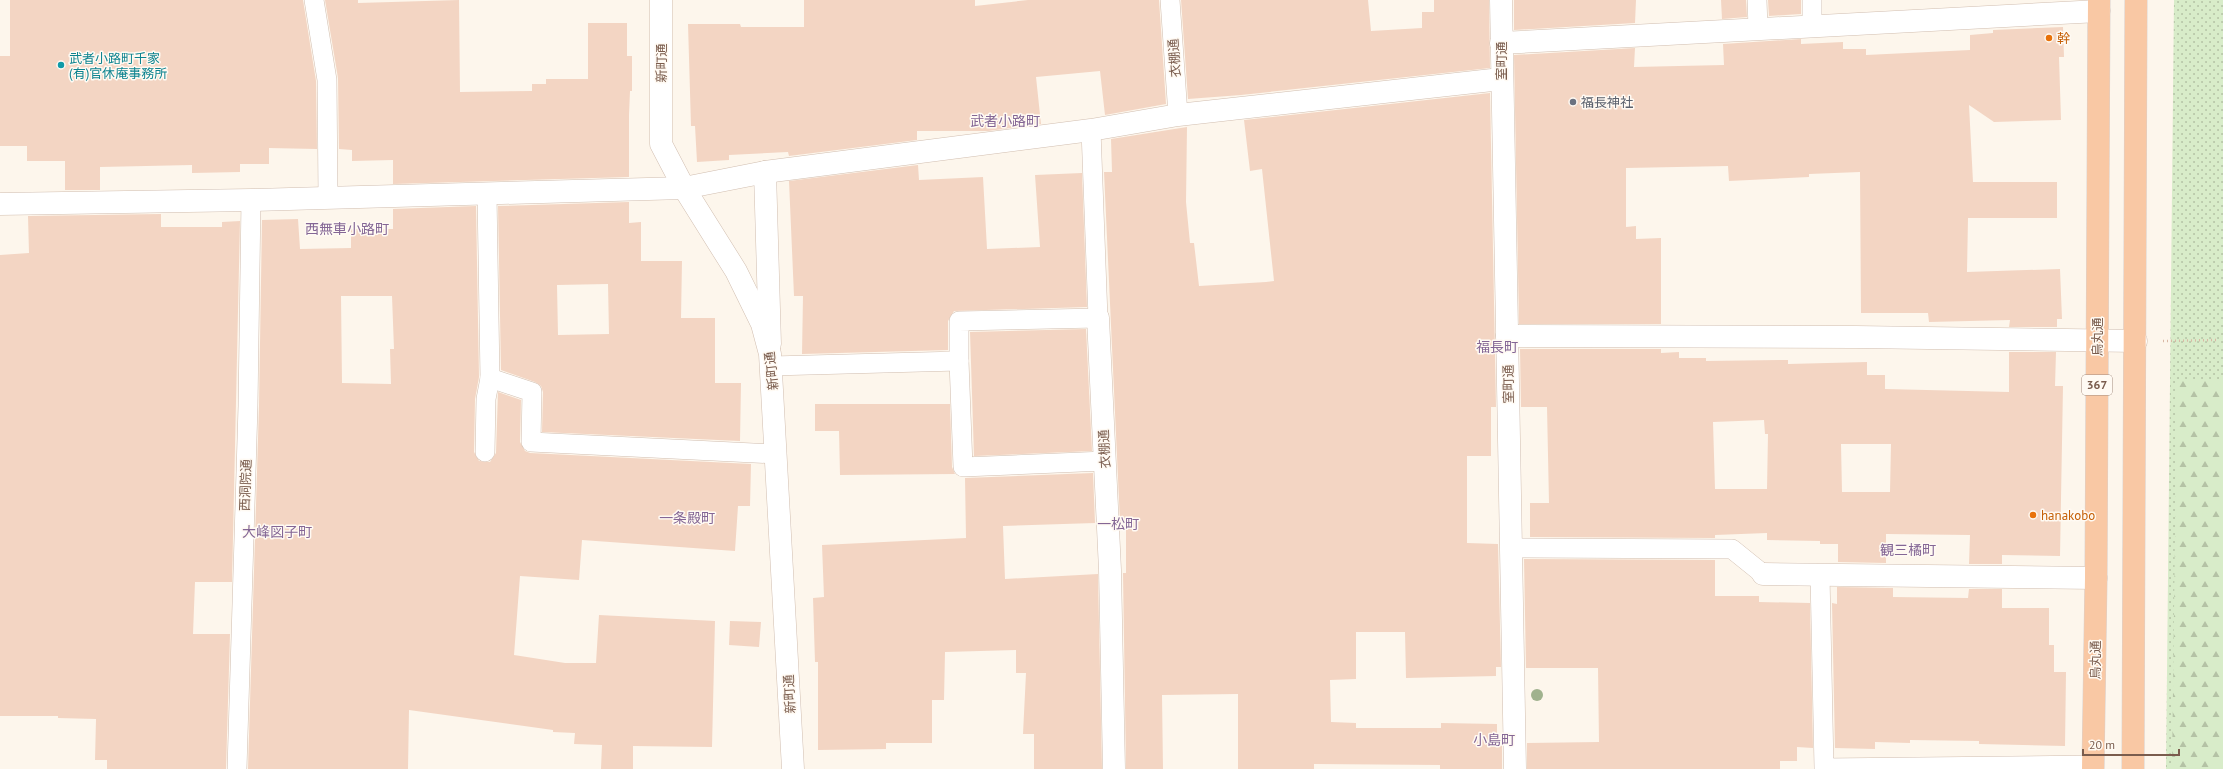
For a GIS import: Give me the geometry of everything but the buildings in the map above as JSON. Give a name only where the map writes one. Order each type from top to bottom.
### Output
[{"type":"highway","points":[[2132,769],[2136,341],[2136,0]]},
{"type":"highway","name":"烏丸通","points":[[2093,767],[2096,578],[2099,5]]},
{"type":"street","name":"新町通","points":[[661,0],[661,144],[684,188],[736,271],[762,324],[771,360],[793,769]]},
{"type":"street","name":"室町通","points":[[1501,0],[1501,79],[1512,548],[1515,769]]},
{"type":"street","points":[[1501,43],[1812,26],[2099,5]]},
{"type":"street","points":[[0,204],[251,200],[684,188],[766,172],[1091,130],[1178,115],[1501,79]]},
{"type":"street","points":[[766,172],[771,360]]},
{"type":"street","name":"衣棚通","points":[[1098,318],[1110,570],[1114,769]]},
{"type":"street","points":[[1507,336],[2136,341]]},
{"type":"street","points":[[1763,574],[2096,578]]},
{"type":"lane","points":[[314,0],[326,80],[328,198]]},
{"type":"lane","name":"衣棚通","points":[[1170,0],[1178,115]]},
{"type":"lane","points":[[1757,0],[1758,28]]},
{"type":"lane","points":[[1812,0],[1812,26]]},
{"type":"lane","name":"衣棚通","points":[[1091,130],[1098,318]]},
{"type":"lane","points":[[485,452],[486,399],[490,378],[487,194]]},
{"type":"lane","name":"西洞院通","points":[[237,769],[248,406],[251,200]]},
{"type":"lane","points":[[1098,318],[959,321],[963,467],[1104,462]]},
{"type":"lane","points":[[771,360],[959,361]]},
{"type":"lane","points":[[490,378],[532,392],[531,442],[776,454]]},
{"type":"lane","points":[[1512,548],[1732,549],[1763,574]]},
{"type":"lane","points":[[1820,575],[1824,768],[2093,767]]},
{"type":"path","points":[[2136,341],[2217,340]]},
{"type":"green space","points":[[2174,0],[2223,0],[2223,769],[2166,769]]},
{"type":"green space","points":[[2177,380],[2223,380],[2223,769],[2172,769]]},
{"type":"place","name":"幹","points":[[2049,38]]},
{"type":"place","name":"武者小路町千家 (有)官休庵事務所","points":[[61,65]]},
{"type":"place","name":"福長神社","points":[[1573,102]]},
{"type":"place","name":"hanakobo","points":[[2033,515]]},
{"type":"district","name":"武者小路町","points":[[1005,121]]},
{"type":"district","name":"西無車小路町","points":[[347,229]]},
{"type":"district","name":"福長町","points":[[1497,347]]},
{"type":"district","name":"一条殿町","points":[[687,518]]},
{"type":"district","name":"一松町","points":[[1118,524]]},
{"type":"district","name":"大峰図子町","points":[[277,532]]},
{"type":"district","name":"観三橘町","points":[[1908,550]]},
{"type":"district","name":"小島町","points":[[1494,740]]}]
